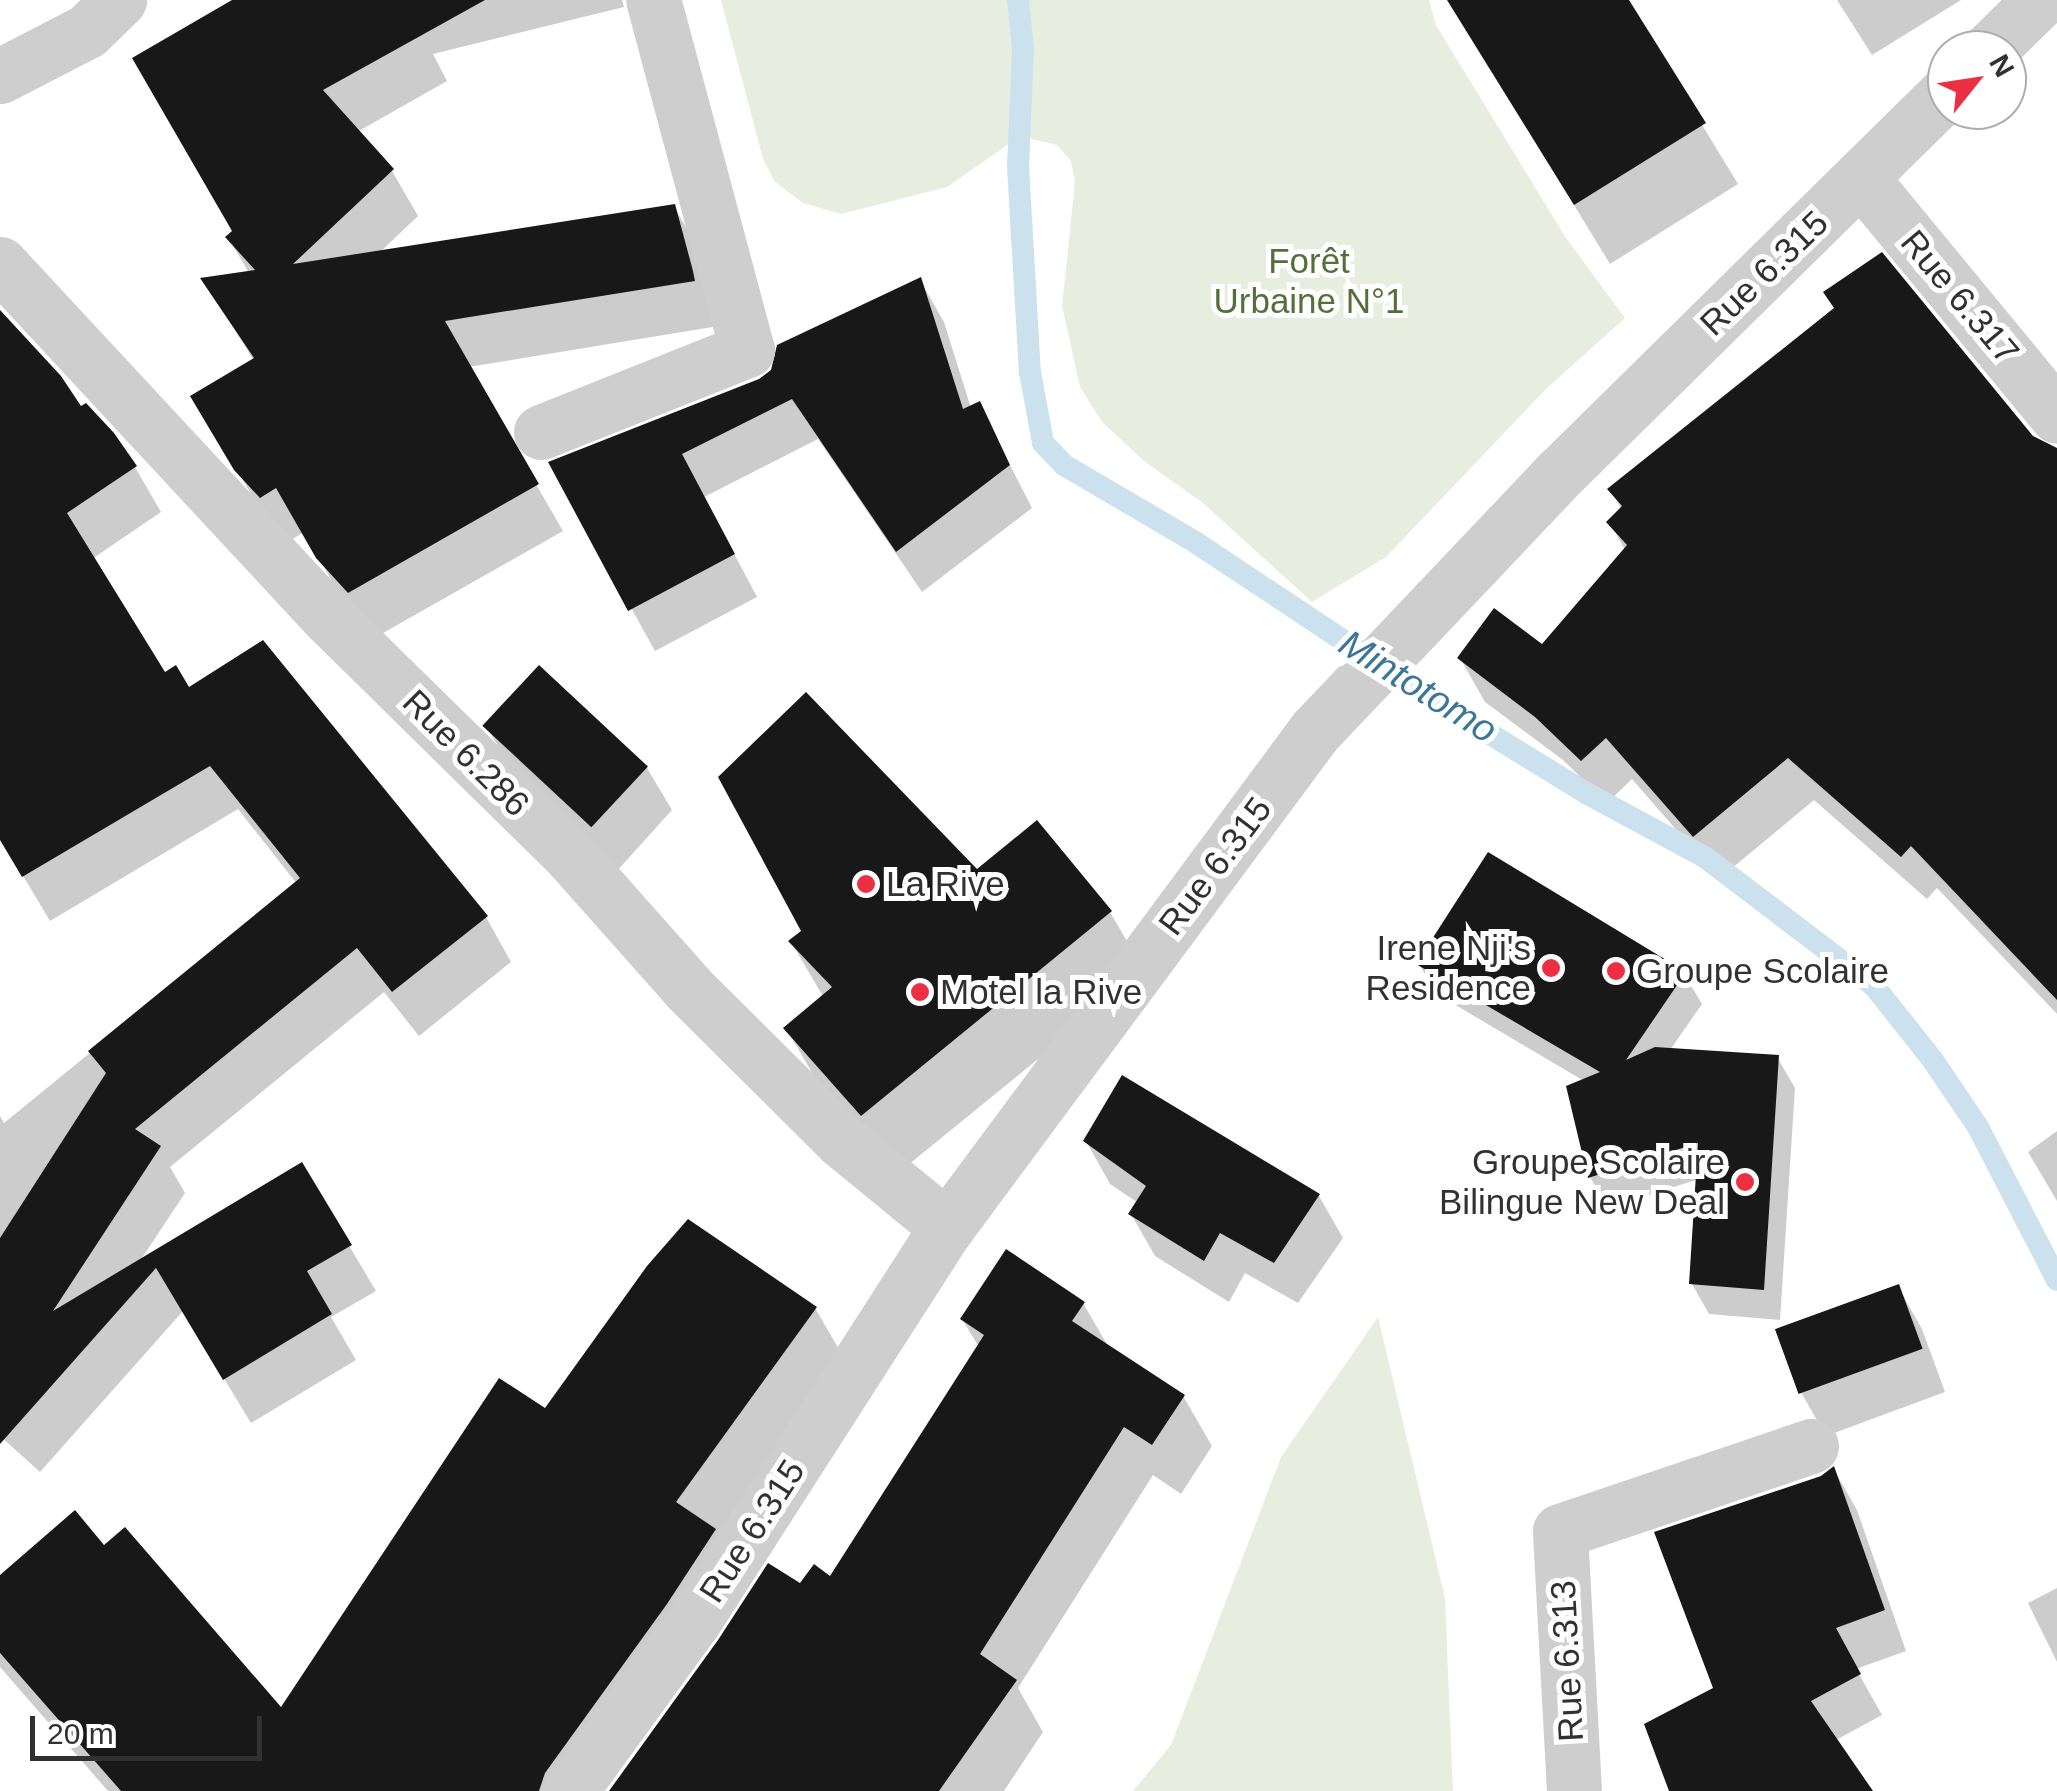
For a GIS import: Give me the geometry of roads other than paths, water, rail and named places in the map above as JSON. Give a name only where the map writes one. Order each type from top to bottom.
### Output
[{"type":"street","points":[[0,76],[28,66],[87,31],[119,0]]},
{"type":"street","points":[[542,432],[746,350],[653,0]]},
{"type":"street","points":[[2010,30],[2040,0]]},
{"type":"street","name":"Rue 6.315","points":[[570,1791],[693,1622],[947,1227],[1315,731],[1416,622],[1927,112]]},
{"type":"street","name":"Rue 6.317","points":[[1861,178],[2057,416]]},
{"type":"street","name":"Rue 6.286","points":[[0,264],[328,616],[570,856],[688,988],[842,1141],[947,1227]]},
{"type":"street","name":"Rue 6.313","points":[[1574,1791],[1560,1531],[1811,1446]]},
{"type":"waterway","name":"Mintotomo","points":[[1018,0],[1023,48],[1018,166],[1030,372],[1043,443],[1064,465],[1195,542],[1404,681],[1586,793],[1706,858],[1874,986],[1932,1059],[1978,1127],[2057,1280]]},
{"type":"place","name":"La Rive","points":[[866,884]]},
{"type":"place","name":"Irene Nji's Residence","points":[[1551,968]]},
{"type":"place","name":"Groupe Scolaire","points":[[1616,971]]},
{"type":"place","name":"Motel la Rive","points":[[920,992]]},
{"type":"place","name":"Groupe Scolaire Bilingue New Deal","points":[[1745,1182]]},
{"type":"park label","name":"Forêt Urbaine N°1","points":[[1309,281]]}]
